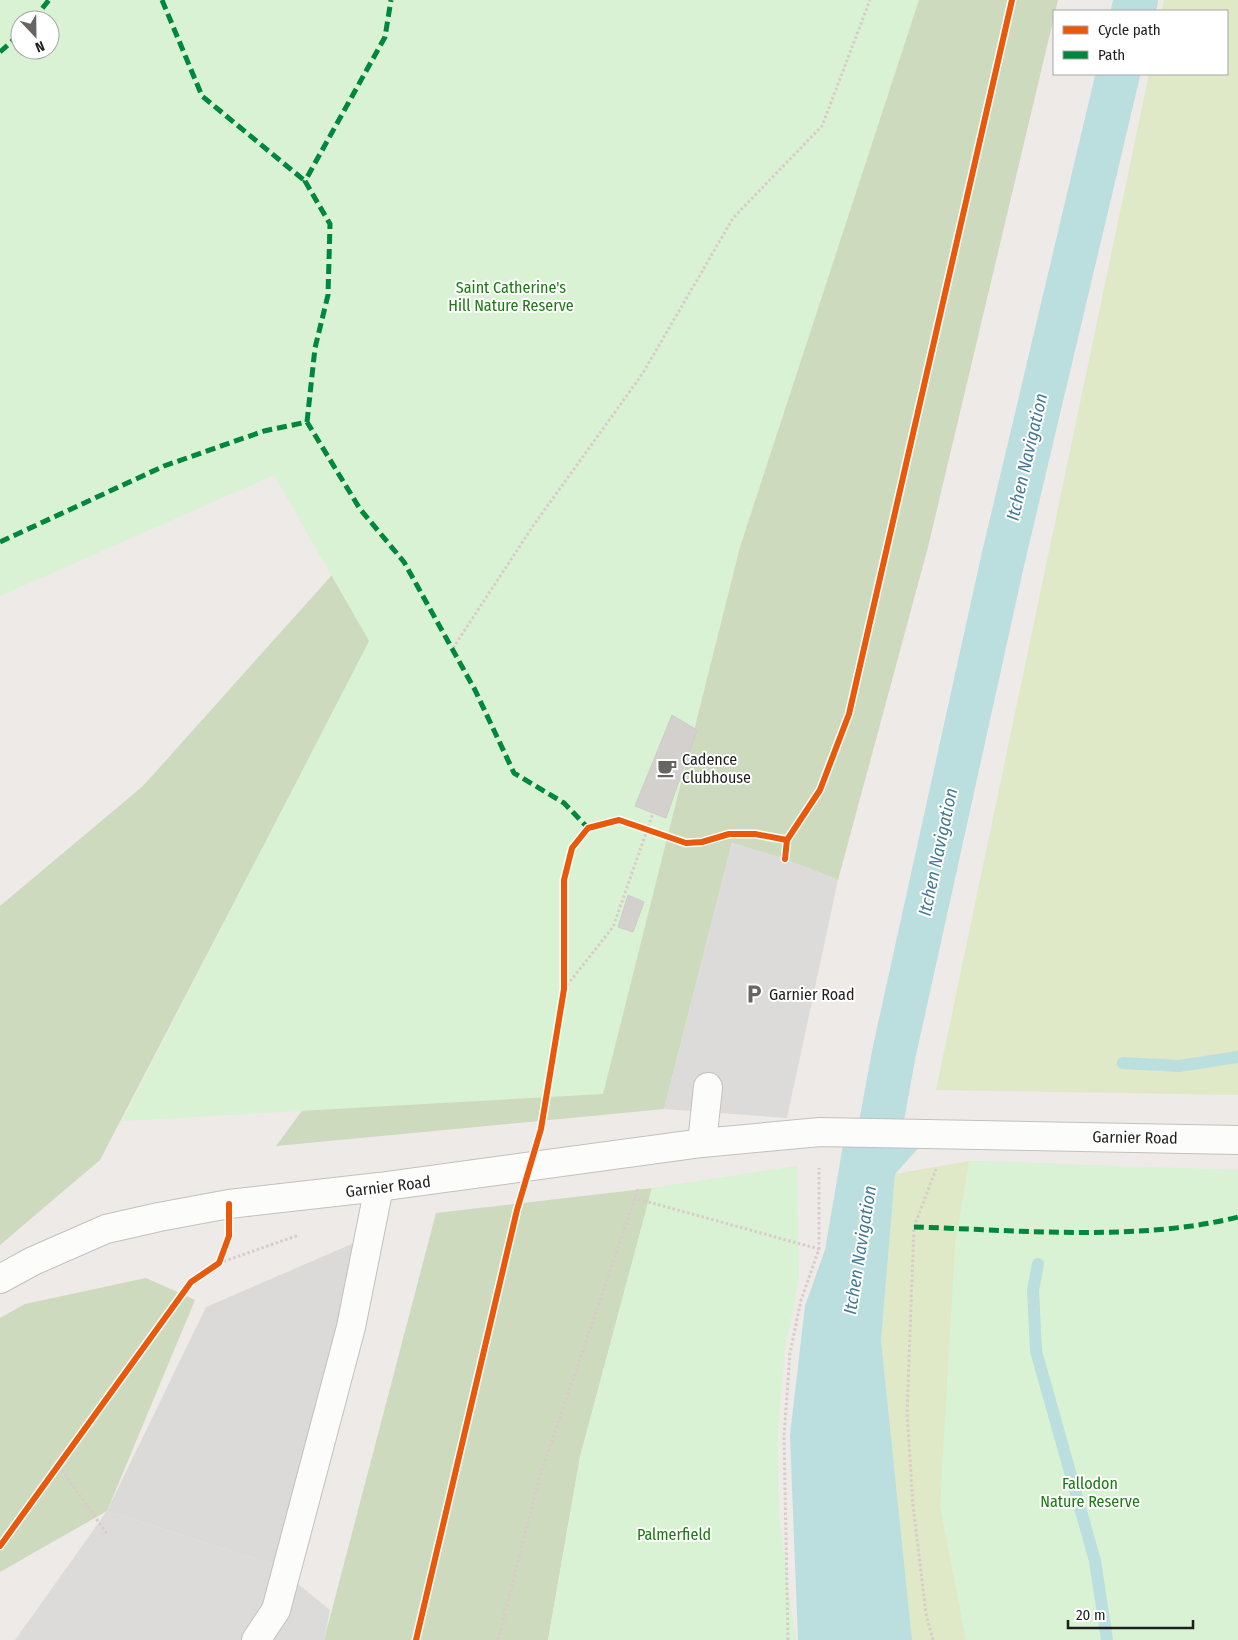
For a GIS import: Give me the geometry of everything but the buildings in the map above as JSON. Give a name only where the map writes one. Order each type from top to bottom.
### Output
[{"type":"street","points":[[702,1143],[708,1087]]},
{"type":"street","name":"Garnier Road","points":[[0,1279],[33,1261],[106,1229],[229,1204],[379,1187],[702,1143],[832,1132],[1238,1140]]},
{"type":"street","points":[[256,1640],[276,1610],[351,1328],[379,1187]]},
{"type":"path","points":[[453,648],[533,526],[643,373],[733,218],[822,126],[870,0]]},
{"type":"path","points":[[564,989],[613,927],[653,812]]},
{"type":"path","points":[[637,826],[655,833]]},
{"type":"path","points":[[562,998],[564,979]]},
{"type":"path","points":[[788,1640],[784,1436],[790,1353],[801,1300],[819,1249],[832,1132]]},
{"type":"path","points":[[932,1640],[926,1614],[920,1564],[907,1413],[914,1227],[941,1133]]},
{"type":"path","points":[[498,1640],[540,1475],[634,1198],[653,1149]]},
{"type":"path","points":[[634,1198],[819,1249]]},
{"type":"path","points":[[219,1263],[229,1236],[229,1204]]},
{"type":"path","points":[[212,1268],[219,1263],[308,1231]]},
{"type":"path","points":[[53,1474],[65,1458]]},
{"type":"path","points":[[59,1466],[107,1534]]},
{"type":"shaded area","name":"Garnier Road","points":[[732,843],[785,859],[838,880],[787,1118],[664,1109]]},
{"type":"shaded area","points":[[361,1240],[275,1565],[107,1511],[206,1307]]},
{"type":"shaded area","points":[[107,1511],[275,1565],[330,1610],[324,1640],[15,1640]]},
{"type":"green space","name":"Saint Catherine's Hill Nature Reserve","points":[[0,0],[919,0],[740,547],[603,1094],[122,1121],[369,641],[274,475],[0,596]]},
{"type":"green space","points":[[892,0],[1058,0],[1056,10],[1053,10],[1053,21],[928,547],[838,880],[785,859],[732,843],[664,1109],[276,1146],[450,910]]},
{"type":"green space","points":[[1164,0],[1238,0],[1238,1095],[936,1090],[1149,75],[1228,75],[1228,10],[1162,10]]},
{"type":"green space","points":[[332,575],[370,641],[100,1160],[0,1245],[0,906],[143,786]]},
{"type":"green space","points":[[969,1161],[1059,1164],[999,1640],[912,1640],[881,1340],[895,1174]]},
{"type":"green space","name":"Fallodon Nature Reserve","points":[[969,1161],[1238,1170],[1238,1640],[966,1640],[940,1506],[955,1245]]},
{"type":"green space","name":"Palmerfield","points":[[797,1166],[799,1277],[784,1355],[778,1432],[779,1519],[796,1640],[548,1640],[580,1457],[652,1188]]},
{"type":"green space","points":[[652,1188],[580,1457],[548,1640],[324,1640],[436,1213]]},
{"type":"green space","points":[[146,1278],[195,1300],[107,1511],[0,1572],[0,1318],[25,1304]]},
{"type":"water","points":[[845,1133],[932,1133],[895,1174],[881,1340],[912,1640],[798,1640],[790,1435],[805,1306],[825,1250]]},
{"type":"waterway","name":"Itchen Navigation","points":[[1133,10],[1136,0]]},
{"type":"waterway","name":"Itchen Navigation","points":[[871,1178],[894,1053],[1003,559],[1118,75]]},
{"type":"waterway","points":[[1123,1063],[1179,1066],[1238,1057]]},
{"type":"waterway","points":[[1038,1264],[1033,1290],[1036,1351],[1095,1561],[1107,1640]]},
{"type":"marked path","points":[[41,10],[49,0]]},
{"type":"marked path","points":[[162,0],[202,96],[305,181]]},
{"type":"marked path","points":[[307,422],[315,348],[328,295],[330,224],[305,181],[385,37],[391,0]]},
{"type":"marked path","points":[[0,52],[10,43]]},
{"type":"marked path","points":[[0,542],[164,466],[264,431],[307,422],[360,509],[404,562],[475,690],[514,773],[564,803],[588,828]]},
{"type":"marked path","points":[[914,1227],[1036,1232],[1119,1232],[1160,1230],[1200,1225],[1238,1217]]},
{"type":"cycle path","points":[[785,859],[787,840],[820,790],[849,714],[1012,0]]},
{"type":"cycle path","points":[[416,1640],[517,1210],[541,1129],[564,989],[564,880],[572,848],[588,828],[619,820],[686,843],[702,842],[729,834],[755,834],[787,840]]},
{"type":"cycle path","points":[[0,1546],[191,1282],[219,1263],[229,1236],[229,1204]]},
{"type":"place","name":"Cadence Clubhouse","points":[[667,768]]},
{"type":"place","name":"Garnier Road","points":[[754,994]]}]
